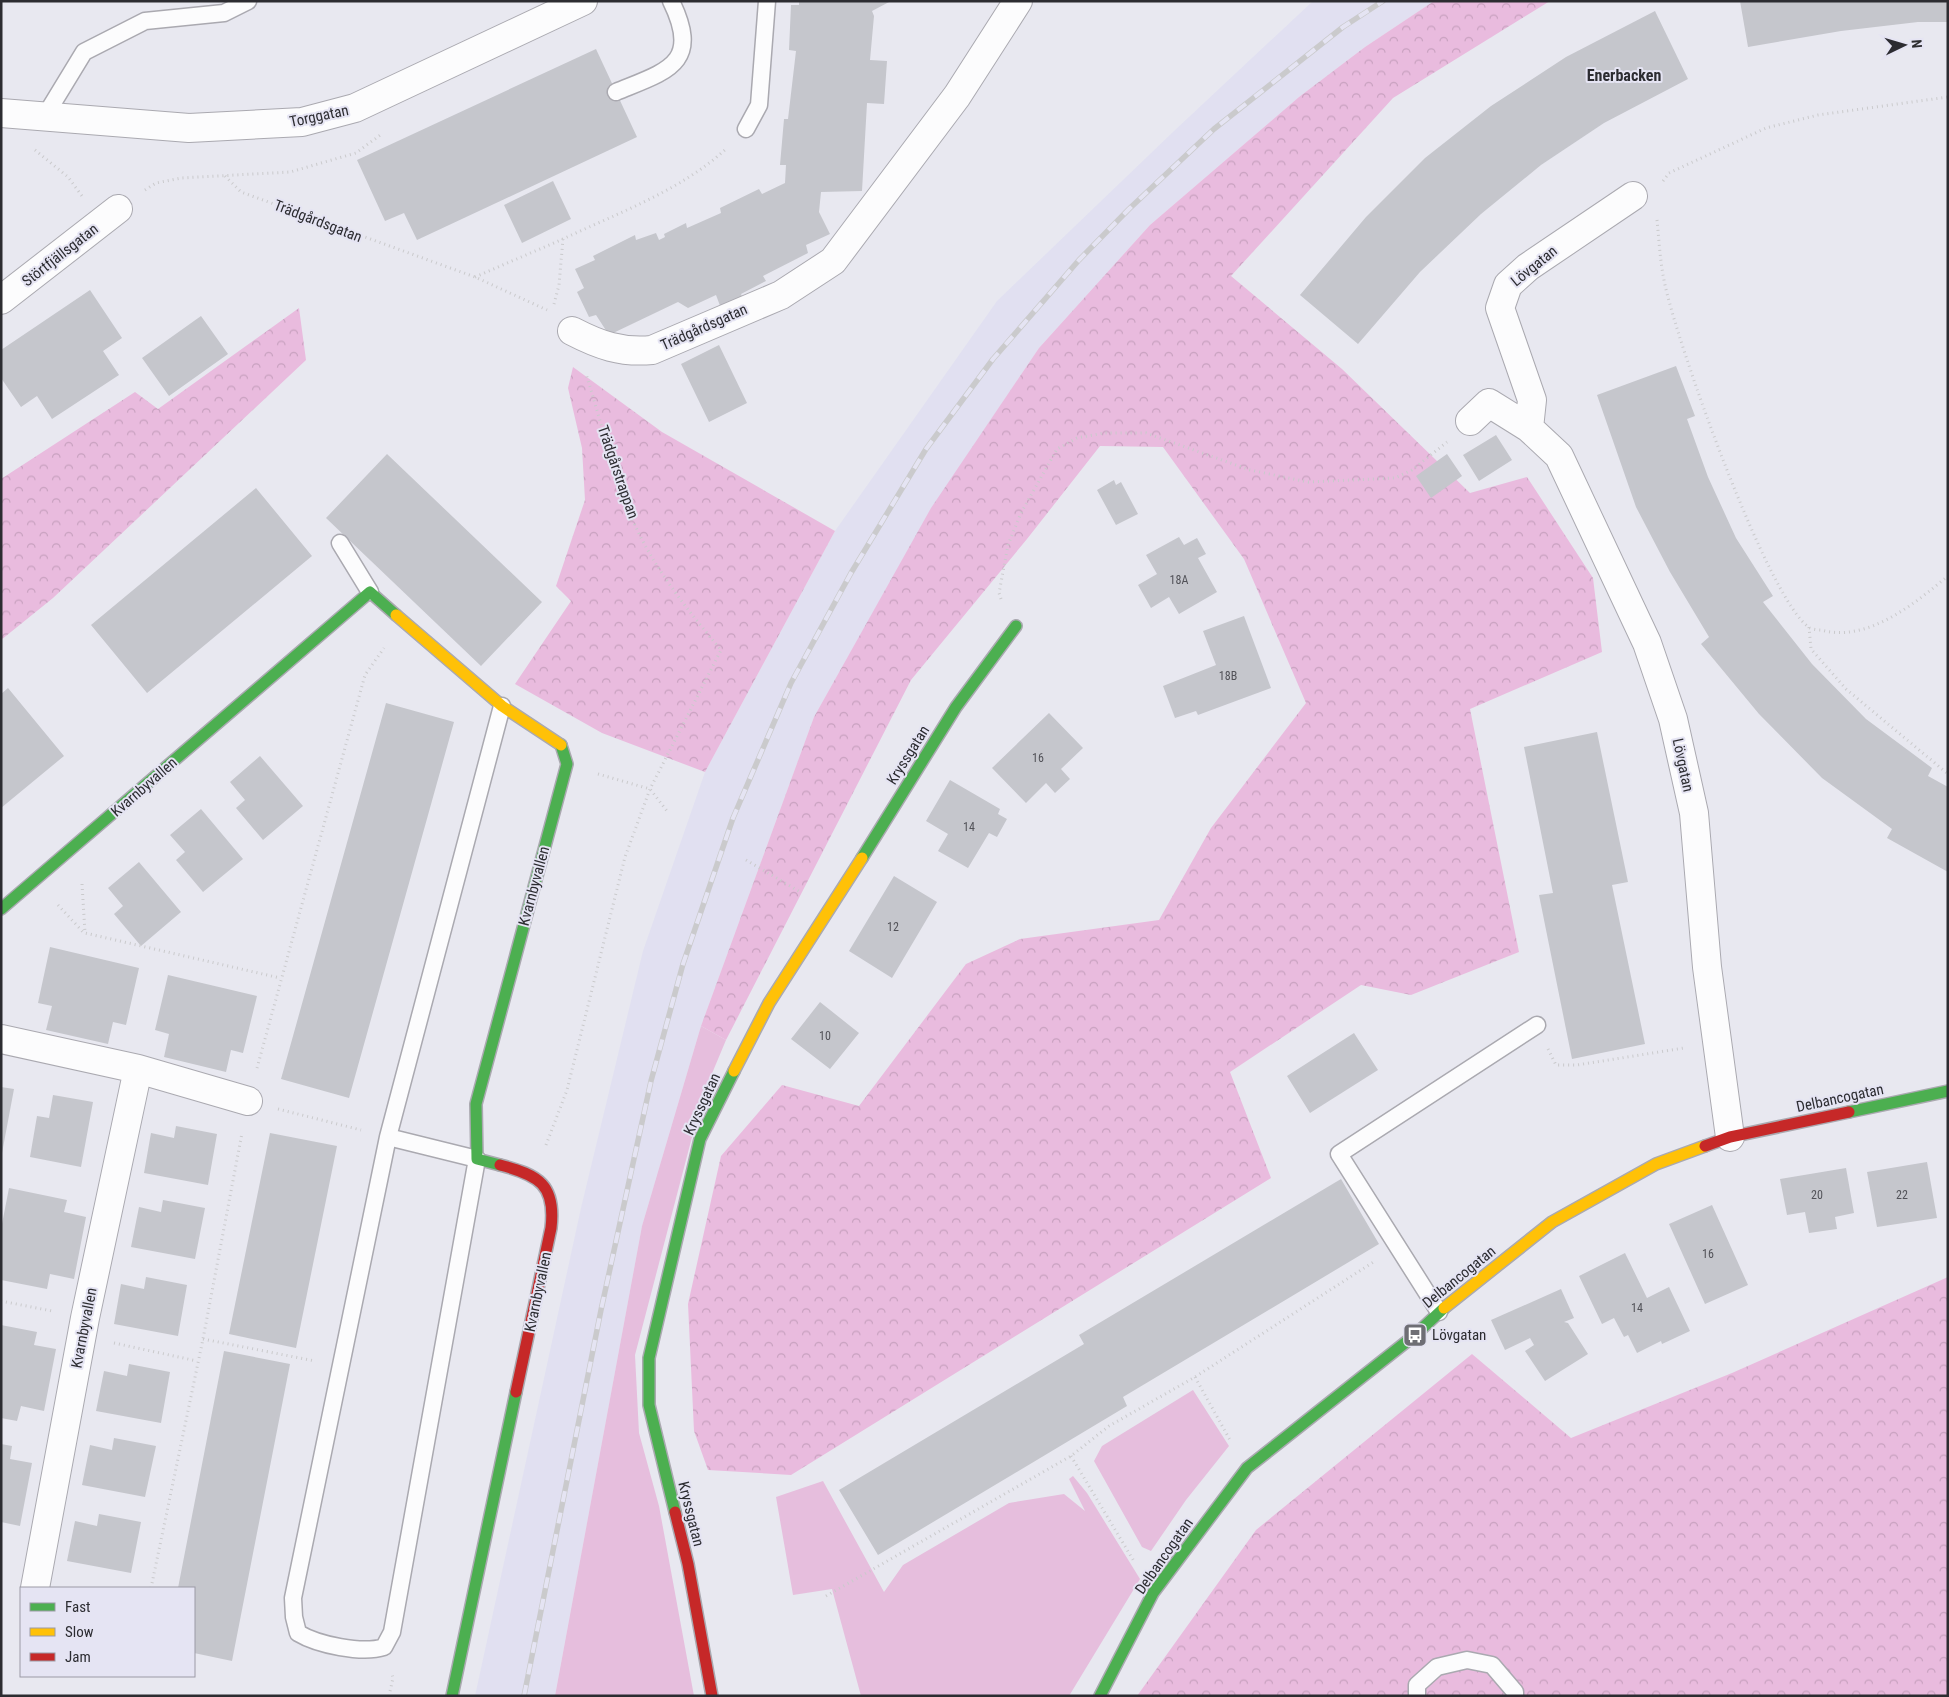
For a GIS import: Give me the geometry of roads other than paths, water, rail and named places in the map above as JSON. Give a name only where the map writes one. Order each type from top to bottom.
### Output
[{"type":"street","name":"Torggatan","points":[[1,113],[189,128],[302,122],[355,108],[583,1]]},
{"type":"street","name":"Trädgårdsgatan","points":[[572,331],[593,342],[630,352],[652,350],[781,295],[818,273],[833,261],[951,104],[1018,1]]},
{"type":"street","name":"Lövgatan","points":[[1529,428],[1532,400],[1500,308],[1508,285],[1528,267],[1633,196]]},
{"type":"street","name":"Störtfjällsgatan","points":[[1,300],[118,209]]},
{"type":"street","name":"Lövgatan","points":[[1470,420],[1489,403],[1529,428],[1559,456],[1648,643],[1673,719],[1694,813],[1707,966],[1730,1137]]},
{"type":"street","points":[[370,592],[502,706]]},
{"type":"street","name":"Kvarnbyvallen","points":[[1,909],[291,662],[370,592]]},
{"type":"street","name":"Kryssgatan","points":[[712,1696],[688,1564],[649,1405],[649,1358],[700,1140],[769,1003],[830,909],[956,706],[1016,626]]},
{"type":"street","name":"Kvarnbyvallen","points":[[452,1696],[551,1228],[552,1198],[546,1186],[535,1176],[477,1159],[476,1104],[567,764],[560,744],[502,706]]},
{"type":"street","points":[[1,1039],[138,1069],[248,1102]]},
{"type":"street","name":"Kvarnbyvallen","points":[[35,1587],[83,1327],[138,1069]]},
{"type":"street","name":"Delbancogatan","points":[[1100,1696],[1153,1593],[1247,1468],[1415,1336],[1439,1312],[1552,1222],[1656,1164],[1730,1137],[1948,1091]]},
{"type":"lane","points":[[45,116],[84,52],[146,21],[224,12],[248,1]]},
{"type":"lane","points":[[616,92],[670,68],[680,58],[683,46],[682,28],[671,1]]},
{"type":"lane","points":[[746,129],[759,104],[766,1]]},
{"type":"lane","points":[[340,543],[370,592]]},
{"type":"lane","points":[[388,1137],[477,1159],[392,1632],[384,1647],[375,1650],[365,1650],[310,1640],[298,1633],[294,1617],[293,1598],[388,1137],[502,706]]},
{"type":"lane","points":[[1439,1312],[1339,1154],[1537,1025]]},
{"type":"lane","points":[[1417,1696],[1417,1685],[1437,1667],[1467,1660],[1492,1665],[1515,1692],[1515,1696]]},
{"type":"railway","points":[[524,1696],[601,1310],[651,1081],[683,964],[733,818],[791,683],[851,573],[926,449],[993,359],[1079,260],[1129,209],[1214,129],[1343,27],[1383,1]]},
{"type":"place","name":"Lövgatan","points":[[1415,1335]]},
{"type":"district","name":"Enerbacken","points":[[1624,75]]}]
